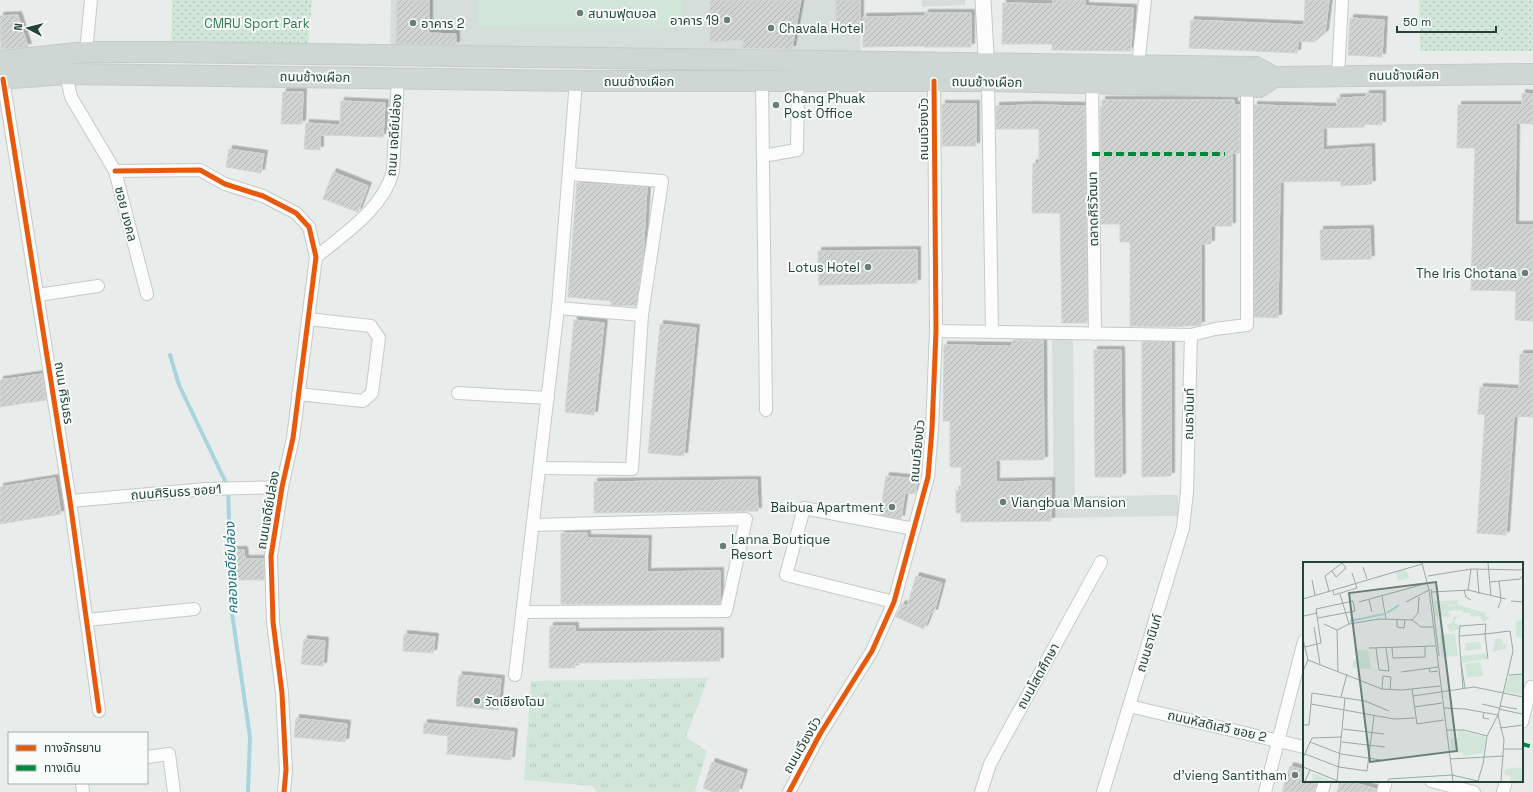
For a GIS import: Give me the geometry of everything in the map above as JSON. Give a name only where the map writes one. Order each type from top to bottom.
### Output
[{"type":"main road","name":"ถนนช้างเผือก","points":[[1,73],[86,52],[172,52],[987,73],[1138,66],[1256,67],[1274,77],[1533,74]]},
{"type":"main road","name":"ถนนช้างเผือก","points":[[1,73],[576,81],[934,81],[987,73],[1092,84],[1247,87],[1259,87],[1274,77]]},
{"type":"street","points":[[86,52],[91,0]]},
{"type":"street","points":[[983,0],[987,73],[992,332]]},
{"type":"street","points":[[1138,66],[1145,0]]},
{"type":"street","points":[[1338,76],[1342,0]]},
{"type":"street","name":"ถนน ศิรินธร","points":[[1,73],[70,501],[99,711]]},
{"type":"street","name":"ซอย มงคล","points":[[66,74],[71,96],[116,171],[147,294]]},
{"type":"street","name":"ถนน เจดีย์ปล่อง","points":[[316,258],[361,218],[390,184],[393,170],[398,78]]},
{"type":"street","points":[[515,675],[558,308],[576,81]]},
{"type":"street","points":[[762,81],[766,410]]},
{"type":"street","points":[[763,156],[797,150],[798,81]]},
{"type":"street","name":"ถนนเวียงบัว","points":[[789,792],[820,734],[872,651],[894,602],[928,477],[932,429],[936,331],[934,81]]},
{"type":"street","name":"ตลาดศิริวัฒนา","points":[[1092,84],[1095,334]]},
{"type":"street","points":[[936,331],[1191,335],[1215,328],[1247,325],[1247,87]]},
{"type":"street","points":[[116,171],[200,170],[225,184],[263,196],[296,213],[309,227],[316,258]]},
{"type":"street","points":[[540,468],[632,469],[642,315],[662,181],[569,174]]},
{"type":"street","name":"ถนนเจดีย์ปล่อง","points":[[284,792],[286,770],[282,693],[273,622],[271,556],[282,487],[293,438],[316,258]]},
{"type":"street","points":[[38,295],[98,286]]},
{"type":"street","points":[[558,308],[642,315]]},
{"type":"street","points":[[298,394],[363,402],[372,393],[379,338],[371,326],[308,319]]},
{"type":"street","name":"ถนธานินท์","points":[[1188,492],[1191,335]]},
{"type":"street","points":[[458,393],[548,398]]},
{"type":"street","name":"ถนนศิรินธร ซอย1","points":[[70,501],[218,489],[282,487]]},
{"type":"street","name":"ถนนธานินท์","points":[[1103,792],[1183,528],[1188,492]]},
{"type":"street","points":[[894,602],[786,575],[804,508],[914,529]]},
{"type":"street","points":[[522,612],[726,611],[746,519],[533,525]]},
{"type":"street","name":"ถนนโสตศึกษา","points":[[981,792],[990,764],[1101,562]]},
{"type":"street","points":[[87,620],[194,610]]},
{"type":"street","points":[[1265,792],[1303,645]]},
{"type":"street","points":[[1523,718],[1531,687]]},
{"type":"street","name":"ถนนหัสดิเสวี ซอย 2","points":[[1130,706],[1303,747]]},
{"type":"street","points":[[148,757],[169,754],[174,792]]},
{"type":"street","points":[[1322,792],[1325,782]]},
{"type":"street","points":[[1383,792],[1386,782]]},
{"type":"street","points":[[1435,782],[1474,792]]},
{"type":"street","points":[[1503,792],[1506,782]]},
{"type":"shaded area","points":[[391,0],[752,0],[740,57],[390,50]]},
{"type":"shaded area","points":[[801,0],[859,0],[861,58],[790,57]]},
{"type":"shaded area","points":[[922,0],[965,0],[965,5],[922,7]]},
{"type":"shaded area","points":[[1073,339],[1075,496],[1178,495],[1179,516],[1054,518],[1052,340]]},
{"type":"green space","name":"CMRU Sport Park","points":[[172,0],[312,0],[308,47],[171,45]]},
{"type":"green space","name":"สนามฟุตบอล","points":[[478,0],[683,0],[683,28],[478,26]]},
{"type":"green space","points":[[1419,0],[1533,0],[1533,51],[1420,51]]},
{"type":"green space","points":[[708,678],[686,737],[707,751],[695,792],[596,792],[593,786],[524,780],[531,681]]},
{"type":"building","name":"อาคาร 2","points":[[397,0],[429,0],[429,33],[456,34],[456,45],[396,44]]},
{"type":"building","name":"Chavala Hotel","points":[[710,0],[801,0],[792,49],[742,48],[744,40],[710,42]]},
{"type":"building","points":[[836,0],[860,0],[860,25],[836,25]]},
{"type":"building","points":[[1053,0],[1085,0],[1085,6],[1133,8],[1131,51],[1052,50],[1052,44],[1002,44],[1003,3],[1053,4]]},
{"type":"building","points":[[1305,0],[1329,0],[1325,33],[1314,42],[1298,41],[1297,53],[1189,48],[1191,20],[1304,25]]},
{"type":"building","points":[[925,13],[971,13],[971,47],[863,47],[863,17],[925,16]]},
{"type":"building","points":[[18,15],[28,47],[1,49],[0,16]]},
{"type":"building","points":[[1350,18],[1384,20],[1382,57],[1348,55]]},
{"type":"building","points":[[283,92],[303,92],[302,124],[281,124]]},
{"type":"building","points":[[1522,93],[1533,94],[1533,124],[1516,123],[1515,225],[1533,225],[1533,321],[1515,320],[1516,291],[1471,290],[1475,148],[1457,148],[1458,105],[1522,105]]},
{"type":"building","points":[[1366,94],[1382,94],[1382,125],[1364,124],[1364,127],[1323,128],[1323,150],[1371,147],[1372,184],[1341,186],[1341,181],[1280,182],[1278,318],[1254,317],[1254,105],[1337,107],[1337,98],[1366,97]]},
{"type":"building","points":[[1102,100],[1234,100],[1234,105],[1240,105],[1240,153],[1232,153],[1232,226],[1211,226],[1211,244],[1201,244],[1201,325],[1171,327],[1130,326],[1130,242],[1120,242],[1120,224],[1101,224],[1100,106],[1102,106]]},
{"type":"building","points":[[341,101],[385,103],[383,137],[320,135],[320,150],[304,149],[306,123],[340,125]]},
{"type":"building","points":[[942,104],[976,104],[976,146],[942,146]]},
{"type":"building","points":[[996,106],[1085,106],[1087,323],[1062,323],[1060,213],[1032,213],[1033,163],[1039,164],[1039,129],[996,129]]},
{"type":"building","points":[[229,149],[264,154],[261,173],[226,167]]},
{"type":"building","points":[[333,172],[368,186],[358,212],[323,199]]},
{"type":"building","points":[[577,183],[647,187],[643,258],[636,306],[611,305],[611,301],[568,297]]},
{"type":"building","points":[[1370,229],[1371,259],[1321,260],[1320,230]]},
{"type":"building","name":"Lotus Hotel","points":[[917,250],[917,283],[819,285],[818,251]]},
{"type":"building","points":[[574,320],[604,323],[594,415],[565,412]]},
{"type":"building","points":[[660,324],[696,328],[684,456],[648,453]]},
{"type":"building","points":[[1012,340],[1043,340],[1044,460],[996,460],[996,482],[1051,481],[1051,521],[961,522],[961,513],[956,513],[956,490],[961,490],[961,467],[950,467],[950,421],[943,421],[944,345],[1012,346]]},
{"type":"building","points":[[1142,342],[1171,342],[1171,476],[1142,477]]},
{"type":"building","points":[[1094,350],[1121,350],[1122,477],[1095,477]]},
{"type":"building","points":[[1520,354],[1533,354],[1533,417],[1514,416],[1506,535],[1477,533],[1485,415],[1478,414],[1480,387],[1519,389]]},
{"type":"building","points":[[42,374],[46,400],[0,407],[0,380]]},
{"type":"building","name":"Baibua Apartment","points":[[886,476],[918,479],[915,494],[905,493],[901,519],[880,515]]},
{"type":"building","points":[[55,478],[61,514],[0,524],[0,487]]},
{"type":"building","points":[[757,480],[758,511],[594,513],[594,482]]},
{"type":"building","points":[[561,533],[587,533],[587,538],[648,539],[647,572],[720,571],[720,604],[561,604]]},
{"type":"building","points":[[233,550],[244,550],[245,559],[264,559],[264,580],[234,580]]},
{"type":"building","points":[[916,576],[942,583],[934,613],[931,612],[924,629],[896,617],[902,604],[907,606]]},
{"type":"building","points":[[550,626],[575,626],[575,632],[720,631],[720,661],[575,663],[575,668],[549,668]]},
{"type":"building","points":[[404,634],[435,637],[433,653],[403,651]]},
{"type":"building","points":[[304,639],[325,641],[323,666],[301,664]]},
{"type":"building","points":[[459,675],[501,679],[498,710],[456,706]]},
{"type":"building","points":[[296,718],[347,724],[345,742],[294,737]]},
{"type":"building","points":[[424,723],[514,732],[511,760],[447,754],[448,736],[423,733]]},
{"type":"building","points":[[712,762],[744,773],[738,792],[713,792],[703,788]]},
{"type":"building","name":"d'vieng Santitham","points":[[1290,766],[1303,770],[1303,782],[1317,782],[1314,792],[1282,792]]},
{"type":"building","points":[[1340,782],[1352,782],[1376,789],[1376,792],[1337,792]]},
{"type":"waterway","name":"คลองเจดีย์ปล่อง","points":[[170,355],[179,385],[228,487],[232,613],[250,737],[248,792]]},
{"type":"marked path","points":[[1092,154],[1225,154]]},
{"type":"marked path","points":[[1523,744],[1533,747]]},
{"type":"cycle path","points":[[3,79],[70,501],[99,711]]},
{"type":"cycle path","points":[[789,792],[820,734],[872,651],[894,602],[928,477],[932,429],[936,331],[934,81]]},
{"type":"cycle path","points":[[115,171],[200,170],[225,184],[263,196],[296,213],[309,227],[316,257],[293,438],[282,487],[271,556],[273,622],[282,693],[286,770],[284,792]]},
{"type":"place","name":"สนามฟุตบอล","points":[[580,13]]},
{"type":"place","name":"อาคาร 19","points":[[727,20]]},
{"type":"place","name":"อาคาร 2","points":[[413,23]]},
{"type":"place","name":"Chavala Hotel","points":[[771,28]]},
{"type":"place","name":"Chang Phuak Post Office","points":[[776,105]]},
{"type":"place","name":"Lotus Hotel","points":[[868,267]]},
{"type":"place","name":"The Iris Chotana","points":[[1525,273]]},
{"type":"place","name":"Viangbua Mansion","points":[[1003,502]]},
{"type":"place","name":"Baibua Apartment","points":[[892,507]]},
{"type":"place","name":"Lanna Boutique Resort","points":[[723,546]]},
{"type":"place","name":"วัดเชียงโฉม","points":[[477,701]]},
{"type":"place","name":"d'vieng Santitham","points":[[1295,775]]}]
